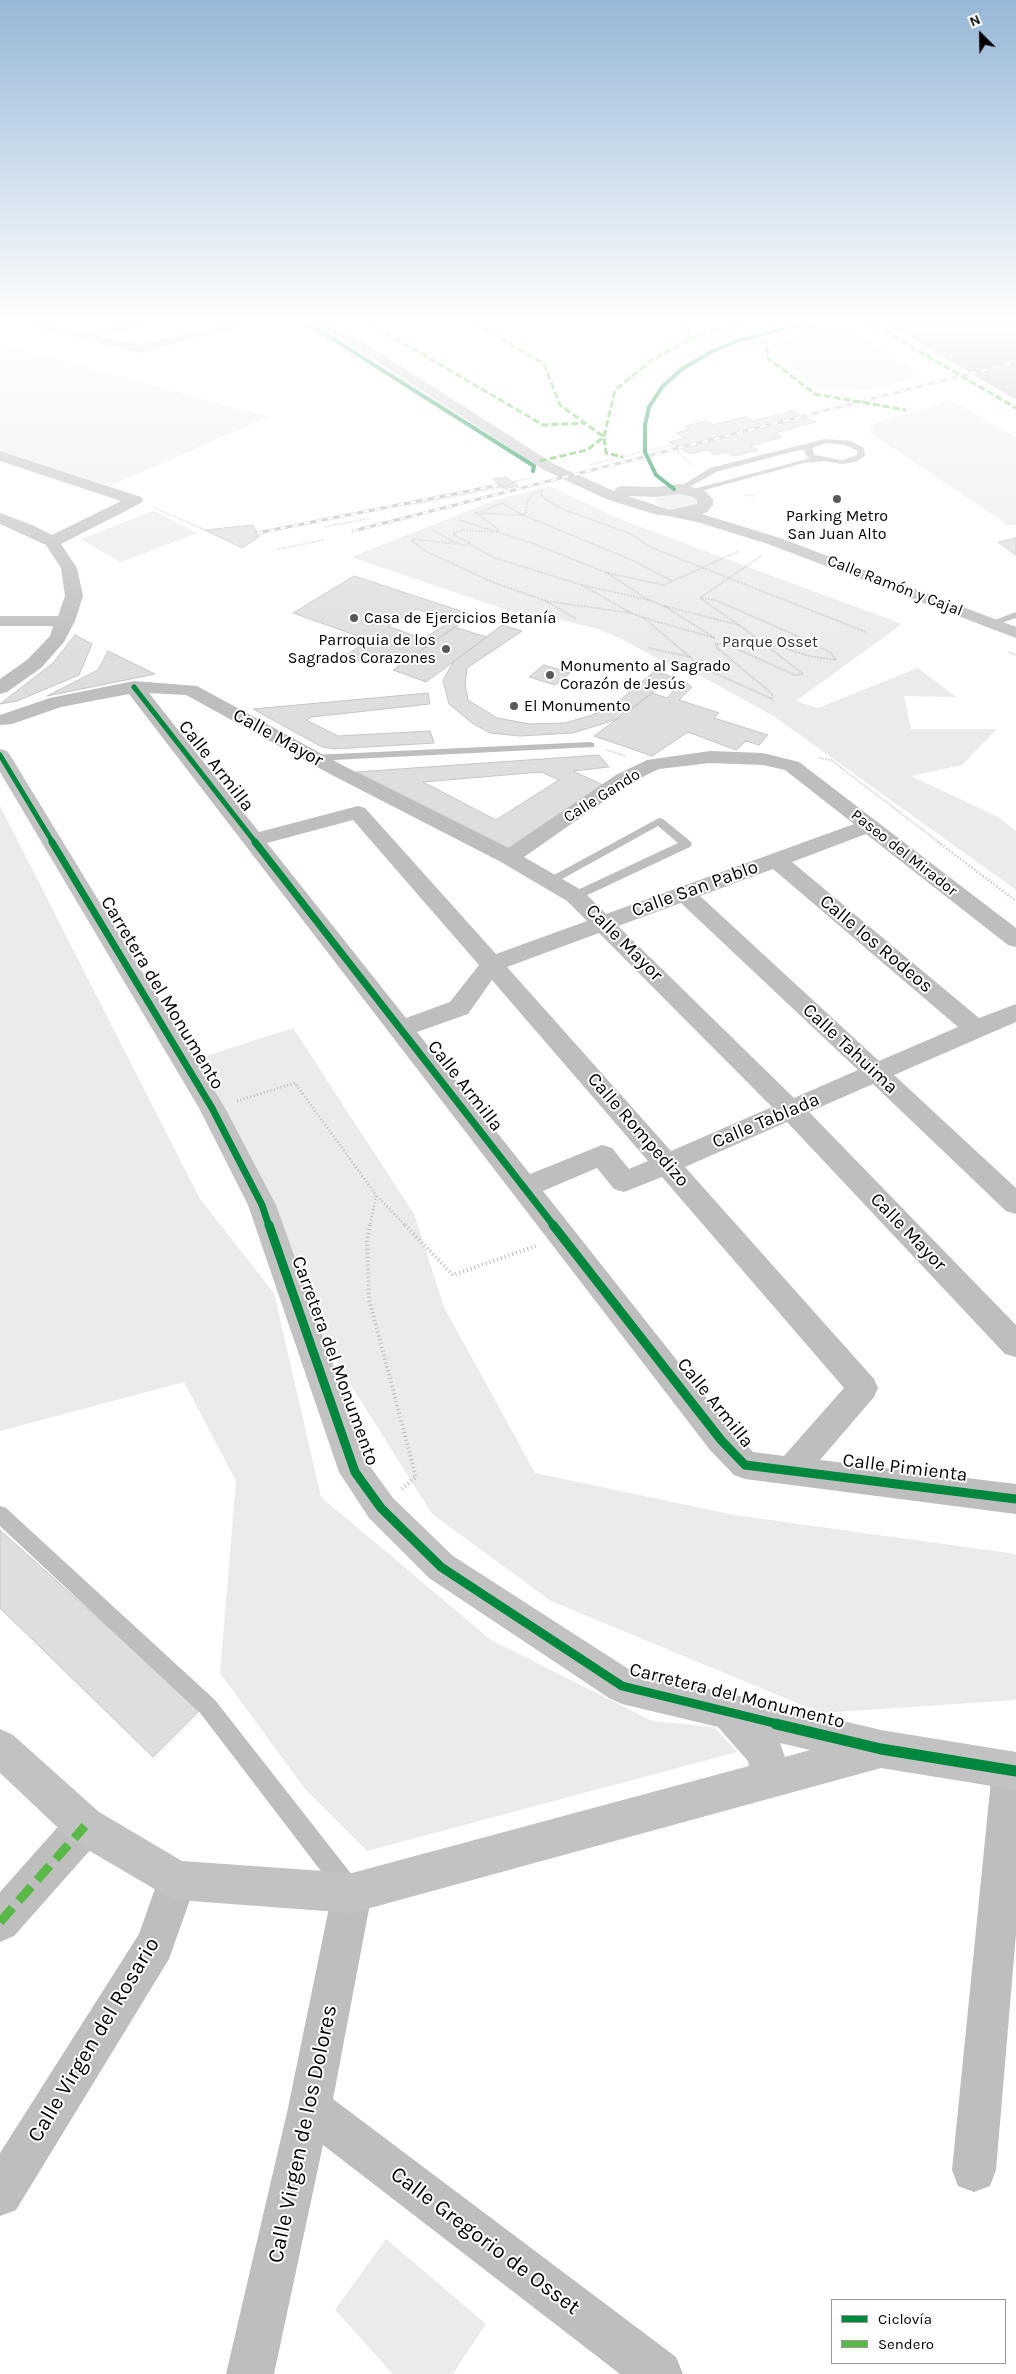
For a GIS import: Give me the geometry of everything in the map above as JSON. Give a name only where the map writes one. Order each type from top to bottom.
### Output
[{"type":"street","points":[[497,434],[544,464],[577,482],[613,490],[695,491],[705,505],[695,512],[670,513],[648,503],[650,495],[655,492]]},
{"type":"street","points":[[0,456],[135,500]]},
{"type":"street","name":"Calle Ramón y Cajal","points":[[577,482],[612,496],[670,513],[700,518],[774,541]]},
{"type":"street","name":"Calle Ramón y Cajal","points":[[695,491],[710,510],[721,518],[774,541],[1016,633]]},
{"type":"street","points":[[52,542],[135,500]]},
{"type":"street","points":[[0,518],[26,528],[52,542],[69,568],[74,596],[58,638],[34,664],[0,688]]},
{"type":"street","points":[[0,640],[8,621],[66,621]]},
{"type":"street","name":"Calle Mayor","points":[[2,720],[57,702],[134,687],[190,690],[313,758],[509,857],[575,896],[604,922],[792,1111],[1016,1345]]},
{"type":"street","name":"Calle Armilla","points":[[134,687],[721,1440],[745,1465],[791,1471]]},
{"type":"street","points":[[0,740],[12,730],[10,724],[2,720]]},
{"type":"street","name":"Carretera del Monumento","points":[[0,755],[212,1108],[262,1205],[355,1472],[381,1508],[442,1567],[622,1686],[881,1750],[1014,1771]]},
{"type":"street","name":"Calle Gando","points":[[509,857],[623,779],[654,764],[710,757],[763,759],[792,766]]},
{"type":"street","name":"Paseo del Mirador","points":[[792,766],[1016,940]]},
{"type":"street","points":[[252,840],[358,812],[365,785]]},
{"type":"street","name":"Calle Rompedizo","points":[[358,812],[668,1163],[863,1388],[791,1471]]},
{"type":"street","name":"Calle San Pablo","points":[[492,964],[869,826]]},
{"type":"street","name":"Calle los Rodeos","points":[[776,860],[976,1029]]},
{"type":"street","name":"Calle Tahuima","points":[[684,894],[1016,1204]]},
{"type":"street","points":[[400,1029],[459,1008],[492,964]]},
{"type":"street","name":"Calle Tablada","points":[[524,1188],[602,1155],[624,1182],[792,1111],[1016,1012]]},
{"type":"street","name":"Calle Pimienta","points":[[791,1471],[1016,1498]]},
{"type":"street","points":[[729,1712],[766,1753],[769,1780]]},
{"type":"street","points":[[0,1748],[85,1826],[177,1880],[352,1893],[881,1750]]},
{"type":"street","points":[[974,2170],[1014,1771]]},
{"type":"street","points":[[0,1922],[85,1826]]},
{"type":"street","name":"Calle Virgen del Rosario","points":[[0,2194],[155,1945],[177,1880]]},
{"type":"street","name":"Calle Virgen de los Dolores","points":[[250,2374],[310,2108],[352,1893]]},
{"type":"street","name":"Calle Gregorio de Osset","points":[[310,2108],[660,2374]]},
{"type":"lane","points":[[695,491],[783,458],[812,456],[842,462],[856,460],[861,456],[861,450],[856,446],[842,442],[825,441],[812,456],[695,491]]},
{"type":"lane","points":[[992,623],[1016,615]]},
{"type":"lane","points":[[313,758],[590,745]]},
{"type":"lane","points":[[550,881],[659,821],[686,844],[575,896]]},
{"type":"lane","points":[[0,1514],[208,1707],[352,1893]]},
{"type":"path","points":[[645,440],[645,452],[650,467],[656,476],[695,491]]},
{"type":"path","points":[[671,445],[692,466]]},
{"type":"path","points":[[405,506],[502,487],[515,484],[517,481]]},
{"type":"path","points":[[523,515],[526,512],[527,502],[533,494],[549,486]]},
{"type":"path","points":[[543,490],[541,494],[552,505],[631,534],[650,547],[866,632]]},
{"type":"path","points":[[135,500],[204,530]]},
{"type":"path","points":[[498,532],[498,529],[476,515],[476,513],[502,502],[523,515],[634,560],[673,581]]},
{"type":"path","points":[[480,512],[523,515]]},
{"type":"path","points":[[325,527],[370,518]]},
{"type":"path","points":[[459,520],[498,532],[607,573],[664,585],[743,549]]},
{"type":"path","points":[[432,530],[460,544]]},
{"type":"path","points":[[498,532],[462,530],[453,534],[495,558],[582,585],[649,600],[664,606],[739,625]]},
{"type":"path","points":[[469,544],[414,538],[412,541],[428,552],[487,579],[546,602],[576,619]]},
{"type":"path","points":[[278,549],[324,540]]},
{"type":"path","points":[[700,598],[762,556]]},
{"type":"path","points":[[607,573],[649,600]]},
{"type":"path","points":[[582,585],[631,613],[715,638]]},
{"type":"path","points":[[700,598],[789,661],[803,674],[795,675],[728,645],[716,644]]},
{"type":"path","points":[[700,598],[715,600],[802,638],[831,653],[836,660],[817,658],[766,645]]},
{"type":"path","points":[[546,602],[631,613]]},
{"type":"path","points":[[644,618],[697,664],[772,700],[773,695],[769,691],[717,648],[715,638],[664,606]]},
{"type":"path","points":[[649,648],[690,657]]},
{"type":"path","points":[[813,757],[831,760],[1016,901]]},
{"type":"path","points":[[212,1108],[295,1083],[376,1195],[453,1275],[562,1237]]},
{"type":"path","points":[[376,1195],[367,1240],[369,1299],[416,1477],[381,1508]]},
{"type":"green space","points":[[0,434],[229,434],[109,486],[0,451]]},
{"type":"green space","points":[[872,434],[1010,434],[1016,437],[1016,525],[1008,525]]},
{"type":"green space","name":"Parque Osset","points":[[549,486],[622,520],[902,624],[796,701],[818,708],[918,668],[956,697],[904,696],[911,729],[997,729],[962,765],[911,776],[998,817],[1016,831],[1016,890],[775,717],[688,669],[665,663],[622,639],[598,629],[544,616],[536,620],[351,557],[496,500]]},
{"type":"green space","points":[[672,492],[697,498],[699,504],[670,511],[655,503],[656,497]]},
{"type":"green space","points":[[154,511],[197,533],[121,562],[80,539]]},
{"type":"green space","points":[[0,806],[200,1199],[274,1293],[321,1497],[491,1640],[652,1721],[714,1727],[737,1752],[367,1851],[305,1789],[220,1673],[236,1481],[184,1382],[0,1431]]},
{"type":"green space","points":[[293,1028],[414,1214],[444,1307],[535,1473],[734,1515],[1016,1554],[1016,1700],[821,1713],[551,1601],[432,1514],[337,1363],[269,1224],[184,1063]]},
{"type":"green space","points":[[386,2239],[486,2324],[453,2374],[393,2374],[335,2310]]},
{"type":"building","points":[[677,434],[776,434],[782,437],[750,446],[758,450],[734,456],[727,452],[716,455],[707,450],[690,454],[669,442],[685,438]]},
{"type":"building","points":[[506,477],[518,486],[504,489],[493,479]]},
{"type":"building","points":[[252,525],[260,536],[242,548],[205,530]]},
{"type":"building","points":[[1016,538],[1016,555],[998,542]]},
{"type":"building","name":"Casa de Ejercicios Betanía","points":[[354,576],[473,615],[400,665],[372,655],[363,662],[345,656],[369,640],[293,613]],"holes":[[[416,609],[451,621],[423,639],[388,626]]]},
{"type":"building","points":[[502,625],[522,631],[467,668],[465,685],[468,700],[497,718],[530,724],[565,723],[592,715],[614,705],[655,671],[672,677],[621,718],[573,733],[520,736],[490,733],[472,723],[449,704],[443,680],[454,661]]},
{"type":"building","name":"Parroquia de los Sagrados Corazones","points":[[454,627],[487,637],[426,682],[393,670]]},
{"type":"building","points":[[75,635],[92,644],[79,675],[17,701],[0,704],[53,663]]},
{"type":"building","points":[[108,651],[155,674],[47,696],[98,670]]},
{"type":"building","name":"Monumento al Sagrado Corazón de Jesús","points":[[544,665],[570,673],[555,685],[529,677]]},
{"type":"building","points":[[683,680],[692,687],[679,700],[719,713],[714,718],[768,735],[759,745],[746,741],[736,750],[688,732],[652,756],[594,736],[652,693],[667,698]]},
{"type":"building","points":[[428,693],[430,704],[312,717],[306,720],[338,736],[430,731],[434,743],[334,749],[322,747],[253,709]]},
{"type":"building","points":[[599,755],[609,767],[573,771],[603,785],[510,849],[356,772]],"holes":[[[541,772],[559,780],[496,820],[423,782]]]},
{"type":"building","points":[[0,1530],[200,1710],[153,1757],[0,1608]]},
{"type":"railway","points":[[353,531],[734,434]]},
{"type":"railway","points":[[257,533],[499,485]]},
{"type":"marked path","points":[[600,434],[604,437],[606,453],[623,457]]},
{"type":"marked path","points":[[540,461],[587,450],[604,437],[605,434]]},
{"type":"marked path","points":[[0,1922],[85,1826]]},
{"type":"cycle path","points":[[483,434],[534,466],[533,471]]},
{"type":"cycle path","points":[[645,434],[645,452],[656,475],[674,489]]},
{"type":"cycle path","points":[[134,687],[721,1440],[745,1465],[1016,1499]]},
{"type":"cycle path","points":[[0,755],[212,1108],[262,1205],[355,1472],[381,1508],[441,1567],[622,1686],[881,1749],[1016,1771]]},
{"type":"place","name":"Parking Metro San Juan Alto","points":[[837,499]]},
{"type":"place","name":"Casa de Ejercicios Betanía","points":[[354,618]]},
{"type":"place","name":"Parroquia de los Sagrados Corazones","points":[[446,649]]},
{"type":"place","name":"Monumento al Sagrado Corazón de Jesús","points":[[550,675]]},
{"type":"place","name":"El Monumento","points":[[514,706]]}]
